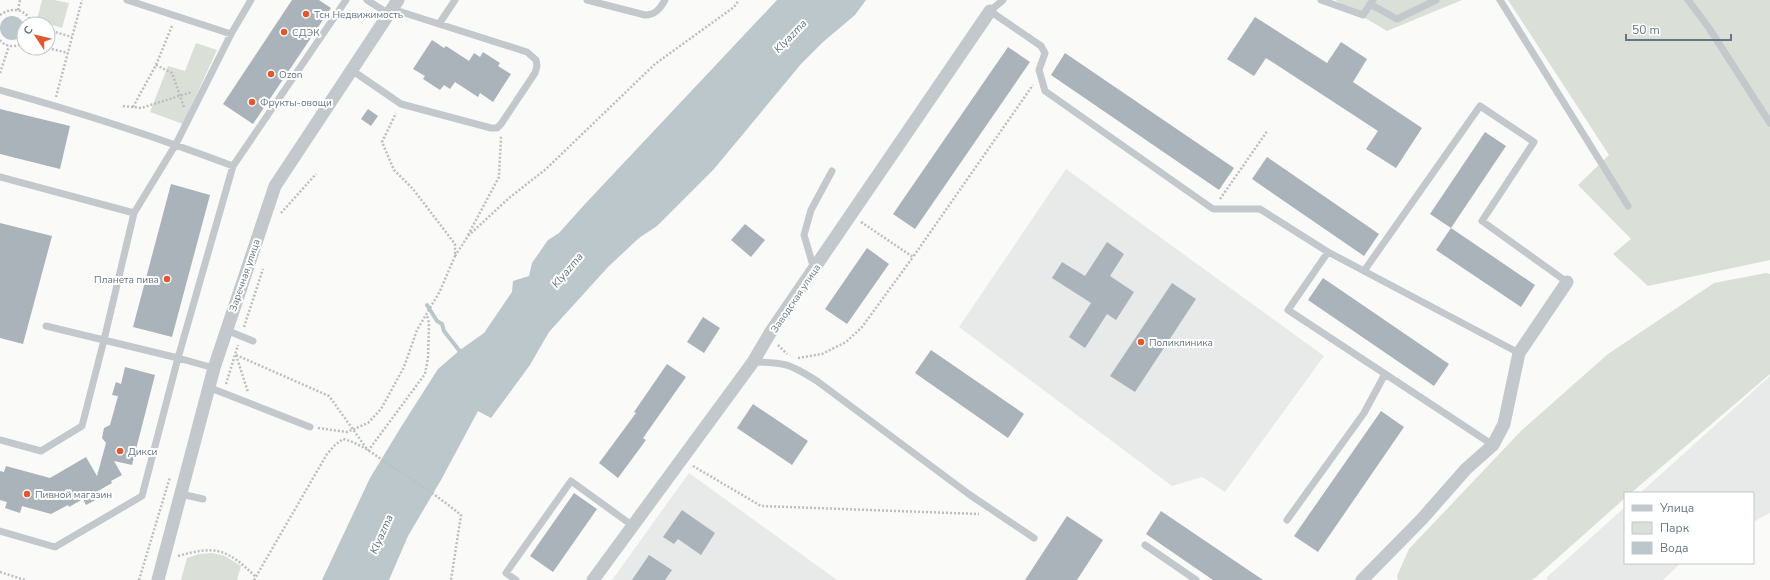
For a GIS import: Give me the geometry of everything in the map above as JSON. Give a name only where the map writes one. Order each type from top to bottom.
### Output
[{"type":"street","name":"Заречная улица","points":[[158,580],[208,387],[275,186],[393,8]]},
{"type":"street","name":"Заводская улица","points":[[593,580],[753,362],[770,333],[990,11]]},
{"type":"street","points":[[1362,580],[1422,519],[1466,469],[1493,445],[1504,424],[1519,353],[1567,282]]},
{"type":"lane","points":[[128,0],[231,34]]},
{"type":"lane","points":[[0,440],[41,451],[82,426],[134,213],[176,144],[231,34],[250,0]]},
{"type":"lane","points":[[0,531],[55,547],[142,496],[178,358],[233,166],[346,0]]},
{"type":"lane","points":[[352,71],[401,104],[491,128],[497,128],[535,73],[537,66],[536,60],[527,52],[367,0]]},
{"type":"lane","points":[[439,24],[455,0]]},
{"type":"lane","points":[[587,0],[645,16],[652,15],[660,8],[665,0]]},
{"type":"lane","points":[[1003,0],[990,11],[1042,46],[1045,53],[1039,70],[1044,91],[1213,209],[1260,209],[1328,252],[1519,353]]},
{"type":"lane","points":[[1321,0],[1362,15],[1371,2],[1397,19],[1436,0]]},
{"type":"lane","points":[[1500,0],[1628,206]]},
{"type":"lane","points":[[1688,0],[1709,28],[1770,123]]},
{"type":"lane","points":[[0,90],[53,105],[176,144],[233,166]]},
{"type":"lane","points":[[1364,271],[1480,106],[1534,142],[1482,221],[1567,282]]},
{"type":"lane","points":[[814,269],[804,235],[811,210],[832,171]]},
{"type":"lane","points":[[0,177],[134,213]]},
{"type":"lane","points":[[1328,252],[1288,310],[1493,445]]},
{"type":"lane","points":[[46,326],[214,368]]},
{"type":"lane","points":[[226,330],[253,341]]},
{"type":"lane","points":[[753,362],[775,362],[793,366],[817,381],[964,490],[1034,538]]},
{"type":"lane","points":[[1287,520],[1364,413],[1385,374]]},
{"type":"lane","points":[[208,387],[310,426]]},
{"type":"lane","points":[[516,580],[506,573],[571,481],[633,526]]},
{"type":"lane","points":[[181,494],[203,499]]},
{"type":"lane","points":[[1145,545],[1196,580]]},
{"type":"path","points":[[18,10],[20,0]]},
{"type":"path","points":[[53,105],[82,0]]},
{"type":"path","points":[[455,256],[468,236],[509,198],[546,168],[655,64],[734,7],[738,0]]},
{"type":"path","points":[[0,15],[5,12],[18,10],[28,16]]},
{"type":"path","points":[[133,107],[156,65],[176,16]]},
{"type":"path","points":[[56,32],[72,37]]},
{"type":"path","points":[[0,40],[9,46],[16,46]]},
{"type":"path","points":[[0,73],[9,46]]},
{"type":"path","points":[[56,50],[68,53]]},
{"type":"path","points":[[156,65],[172,73],[189,119]]},
{"type":"path","points":[[794,359],[822,354],[846,342],[862,327],[913,257],[1040,75]]},
{"type":"path","points":[[123,106],[141,108],[205,87]]},
{"type":"path","points":[[401,104],[382,142],[394,170],[414,189],[455,244],[455,256]]},
{"type":"path","points":[[310,426],[347,432],[368,423],[381,409],[404,367],[416,330],[427,315],[440,292],[455,256],[499,177],[501,124]]},
{"type":"path","points":[[1213,209],[1268,130]]},
{"type":"path","points":[[279,220],[281,212],[316,174]]},
{"type":"path","points":[[851,215],[913,257]]},
{"type":"path","points":[[252,404],[236,354],[265,263]]},
{"type":"path","points":[[368,451],[425,374],[428,358],[429,323],[427,315]]},
{"type":"path","points":[[776,343],[789,355]]},
{"type":"path","points":[[236,354],[329,396],[368,451]]},
{"type":"path","points":[[164,560],[211,549],[227,553],[242,564],[255,578],[327,454],[335,445],[343,440],[351,441],[368,451],[442,499],[461,516],[451,580]]},
{"type":"path","points":[[691,465],[761,506],[1000,515]]},
{"type":"path","points":[[0,572],[25,580]]},
{"type":"shaded area","name":"Поликлиника","points":[[1066,169],[1324,356],[1225,492],[1202,477],[1172,486],[959,327]]},
{"type":"shaded area","points":[[1770,376],[1770,513],[1754,521],[1754,492],[1641,492]]},
{"type":"shaded area","points":[[689,473],[837,580],[612,580]]},
{"type":"shaded area","points":[[1624,508],[1624,564],[1680,564],[1663,580],[1548,580],[1546,578]]},
{"type":"green space","points":[[42,0],[54,0],[69,3],[62,28],[56,26],[56,16],[38,16]]},
{"type":"green space","points":[[1335,0],[1462,0],[1387,31]]},
{"type":"green space","points":[[1508,0],[1770,0],[1770,260],[1648,286],[1613,254],[1631,239],[1578,185],[1609,155]]},
{"type":"green space","points":[[196,43],[217,50],[183,124],[150,112],[168,66],[185,71]]},
{"type":"green space","points":[[1766,273],[1770,274],[1770,374],[1632,492],[1624,492],[1624,499],[1535,578],[1531,580],[1398,580],[1397,576],[1409,549],[1521,431],[1608,354],[1714,283]]},
{"type":"green space","points":[[212,553],[225,556],[241,566],[237,580],[181,580],[187,558],[199,554]]},
{"type":"water","name":"Klyazma","points":[[777,0],[866,0],[855,15],[823,42],[801,64],[714,169],[657,226],[639,238],[608,267],[549,332],[530,365],[491,418],[478,411],[441,480],[408,536],[389,580],[322,580],[370,478],[438,369],[460,350],[484,333],[512,292],[513,281],[529,276],[532,263],[548,240],[559,233]]},
{"type":"water","points":[[12,16],[16,17],[16,39],[12,40],[3,37],[0,28],[3,19]]},
{"type":"building","points":[[292,0],[319,0],[331,8],[253,124],[223,104]]},
{"type":"building","points":[[1255,17],[1327,63],[1341,42],[1367,59],[1353,82],[1422,128],[1396,168],[1366,149],[1378,131],[1266,58],[1254,76],[1227,59]]},
{"type":"building","points":[[432,40],[444,48],[446,46],[469,61],[474,53],[480,57],[483,52],[500,63],[498,66],[511,74],[493,102],[480,93],[478,97],[455,82],[450,89],[444,85],[440,90],[423,79],[425,76],[413,69]]},
{"type":"building","points":[[1008,47],[1030,62],[915,229],[893,214]]},
{"type":"building","points":[[1065,53],[1234,168],[1219,190],[1051,75]]},
{"type":"building","points":[[0,109],[70,126],[60,169],[0,154]]},
{"type":"building","points":[[368,109],[378,116],[371,126],[361,119]]},
{"type":"building","points":[[1485,132],[1506,146],[1451,228],[1430,214]]},
{"type":"building","points":[[1267,157],[1379,234],[1364,256],[1252,179]]},
{"type":"building","points":[[171,184],[210,195],[172,337],[133,327]]},
{"type":"building","points":[[0,223],[52,236],[23,344],[0,338]]},
{"type":"building","points":[[745,224],[765,240],[751,257],[731,240]]},
{"type":"building","points":[[1451,228],[1535,285],[1521,307],[1436,250]]},
{"type":"building","points":[[1107,242],[1124,254],[1110,276],[1134,292],[1116,320],[1107,314],[1085,348],[1069,337],[1091,303],[1052,278],[1062,262],[1085,276]]},
{"type":"building","points":[[867,248],[889,264],[847,324],[825,309]]},
{"type":"building","points":[[1323,278],[1449,364],[1434,386],[1308,300]]},
{"type":"building","points":[[1172,283],[1196,299],[1135,392],[1110,376]]},
{"type":"building","points":[[703,317],[720,328],[704,353],[687,342]]},
{"type":"building","points":[[931,350],[1024,414],[1008,438],[915,373]]},
{"type":"building","points":[[667,364],[686,377],[643,438],[646,440],[618,478],[599,463],[636,413],[634,412]]},
{"type":"building","points":[[125,367],[155,375],[132,465],[114,461],[122,475],[98,491],[101,497],[86,505],[83,499],[69,507],[68,505],[51,514],[22,506],[20,513],[5,508],[7,502],[0,500],[0,471],[4,472],[6,466],[50,478],[86,457],[97,476],[106,443],[102,438],[104,428],[110,425],[118,396],[112,395],[116,382],[121,384]]},
{"type":"building","points":[[753,404],[808,441],[792,465],[737,428]]},
{"type":"building","points":[[1381,411],[1404,427],[1318,552],[1294,536]]},
{"type":"building","points":[[574,493],[597,509],[553,572],[530,556]]},
{"type":"building","points":[[682,510],[715,533],[701,555],[678,539],[674,544],[663,537]]},
{"type":"building","points":[[1161,511],[1263,580],[1213,580],[1146,534]]},
{"type":"building","points":[[1067,516],[1103,540],[1077,580],[1025,580]]},
{"type":"building","points":[[649,555],[672,570],[665,580],[632,580]]},
{"type":"waterway","points":[[427,305],[437,321],[442,324],[444,331],[462,354]]},
{"type":"place","name":"Тсн Недвижимость","points":[[306,14]]},
{"type":"place","name":"СДЭК","points":[[284,32]]},
{"type":"place","name":"Ozon","points":[[271,74]]},
{"type":"place","name":"Фрукты-овощи","points":[[252,102]]},
{"type":"place","name":"Планета пива","points":[[167,279]]},
{"type":"place","name":"Поликлиника","points":[[1141,342]]},
{"type":"place","name":"Дикси","points":[[120,451]]},
{"type":"place","name":"Пивной магазин","points":[[27,494]]}]
